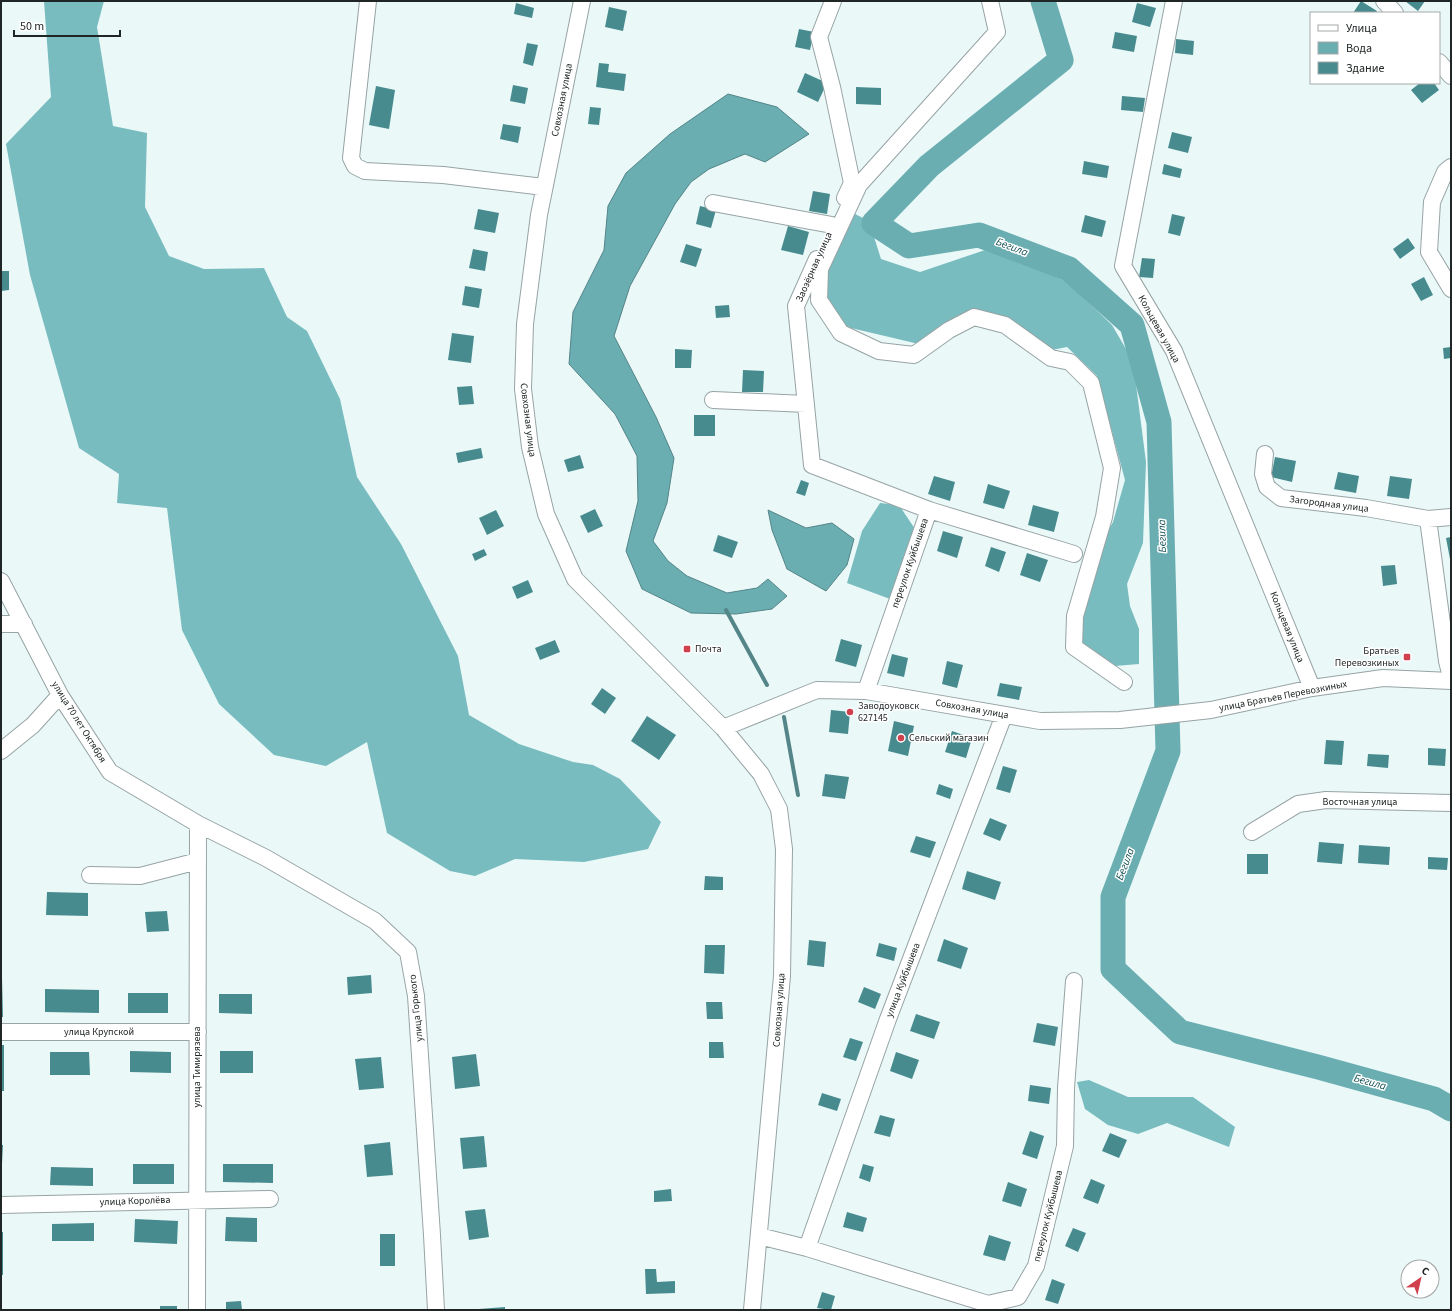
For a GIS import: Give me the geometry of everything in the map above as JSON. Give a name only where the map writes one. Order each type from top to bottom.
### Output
[{"type":"street","points":[[368,1],[352,158],[355,166],[365,170],[443,175],[544,188]]},
{"type":"street","name":"Совхозная улица","points":[[582,1],[539,215],[525,324],[523,389],[530,447],[546,514],[575,579],[723,728],[761,774],[779,809],[784,849],[782,976],[752,1310]]},
{"type":"street","name":"Заозёрная улица","points":[[833,1],[819,37],[832,87],[852,183],[796,306],[812,465],[929,510]]},
{"type":"street","points":[[990,1],[997,32],[859,185],[820,269],[818,300],[841,333],[879,351],[914,355],[949,330],[974,317],[1005,325],[1051,358],[1070,362],[1091,384],[1112,468],[1104,518],[1075,616],[1074,647],[1124,682]]},
{"type":"street","name":"Кольцевая улица","points":[[1174,1],[1123,266],[1174,351],[1312,688]]},
{"type":"street","points":[[1384,1],[1394,12]]},
{"type":"street","points":[[1440,63],[1451,76]]},
{"type":"street","points":[[1451,167],[1445,172],[1432,202],[1429,252],[1451,289]]},
{"type":"street","points":[[713,203],[832,226]]},
{"type":"street","points":[[713,400],[806,404]]},
{"type":"street","name":"Загородная улица","points":[[1265,454],[1263,474],[1267,487],[1281,498],[1366,508],[1428,519],[1451,517]]},
{"type":"street","name":"переулок Куйбышева","points":[[866,691],[929,510],[1074,554]]},
{"type":"street","points":[[1428,519],[1447,661],[1451,677]]},
{"type":"street","name":"улица 70 лет Октября","points":[[1,581],[60,695],[110,772],[198,824]]},
{"type":"street","points":[[1,624],[24,624]]},
{"type":"street","name":"улица Братьев Перевозкиных","points":[[1133,718],[1211,710],[1312,688],[1383,678],[1451,681]]},
{"type":"street","name":"Совхозная улица","points":[[723,728],[817,690],[866,691],[1040,721],[1133,718]]},
{"type":"street","points":[[1,751],[33,725],[60,695]]},
{"type":"street","name":"улица Куйбышева","points":[[807,1248],[888,1019],[1004,715]]},
{"type":"street","name":"Восточная улица","points":[[1252,832],[1298,804],[1326,800],[1451,803]]},
{"type":"street","name":"улица Тимирязева","points":[[197,1310],[198,824]]},
{"type":"street","name":"улица Горького","points":[[198,824],[266,858],[375,921],[408,952],[416,996],[436,1310]]},
{"type":"street","points":[[90,875],[140,876],[198,861]]},
{"type":"street","name":"переулок Куйбышева","points":[[759,1236],[807,1248],[988,1304],[1018,1297],[1036,1266],[1065,1146],[1066,1088],[1074,981]]},
{"type":"street","name":"улица Крупской","points":[[1,1032],[198,1032]]},
{"type":"street","name":"улица Королёва","points":[[1,1206],[270,1198]]},
{"type":"shaded area","points":[[44,1],[104,1],[97,27],[113,126],[147,133],[145,207],[169,256],[204,269],[264,268],[287,317],[307,331],[340,399],[357,477],[401,544],[458,656],[469,715],[519,744],[573,762],[593,765],[620,779],[661,822],[648,849],[584,862],[515,859],[475,876],[450,871],[387,833],[367,742],[326,766],[274,755],[219,704],[182,630],[167,508],[117,503],[119,474],[79,448],[30,275],[6,144],[51,97]]},
{"type":"shaded area","points":[[853,213],[869,221],[881,259],[920,272],[991,248],[1067,282],[1112,325],[1133,361],[1146,462],[1143,543],[1127,584],[1130,606],[1139,629],[1139,664],[1103,667],[1076,640],[1085,573],[1113,522],[1125,480],[1097,376],[1067,347],[1042,352],[1005,320],[953,323],[923,345],[834,324],[821,281]]},
{"type":"shaded area","points":[[880,503],[899,505],[917,532],[890,599],[847,583],[862,531]]},
{"type":"shaded area","points":[[1089,1080],[1128,1097],[1193,1097],[1235,1127],[1229,1147],[1167,1123],[1138,1134],[1108,1125],[1085,1109],[1077,1082]]},
{"type":"water","points":[[728,94],[777,107],[809,134],[765,162],[745,154],[709,169],[691,182],[675,204],[630,286],[614,336],[656,417],[674,458],[667,503],[653,541],[668,561],[687,576],[727,593],[757,588],[768,579],[787,596],[772,609],[736,614],[691,613],[642,589],[626,551],[638,501],[637,456],[615,414],[569,364],[573,312],[604,250],[608,206],[626,173],[670,134]]},
{"type":"water","points":[[768,510],[806,528],[832,523],[854,539],[847,565],[826,591],[787,569],[772,530]]},
{"type":"building","points":[[1361,1],[1377,11],[1376,12],[1354,12]]},
{"type":"building","points":[[1405,1],[1425,1],[1418,11]]},
{"type":"building","points":[[516,3],[534,8],[532,18],[514,14]]},
{"type":"building","points":[[1137,3],[1156,8],[1150,27],[1132,22]]},
{"type":"building","points":[[609,7],[627,11],[623,31],[605,27]]},
{"type":"building","points":[[799,29],[814,32],[810,50],[795,47]]},
{"type":"building","points":[[1115,32],[1137,36],[1134,52],[1112,48]]},
{"type":"building","points":[[1176,39],[1194,41],[1193,55],[1175,53]]},
{"type":"building","points":[[527,43],[538,45],[533,66],[523,63]]},
{"type":"building","points":[[599,63],[609,64],[608,72],[626,74],[624,91],[596,87]]},
{"type":"building","points":[[805,73],[827,83],[818,102],[797,92]]},
{"type":"building","points":[[1419,84],[1435,84],[1439,90],[1422,103],[1411,90]]},
{"type":"building","points":[[513,85],[528,88],[525,104],[510,101]]},
{"type":"building","points":[[376,86],[395,90],[389,129],[369,125]]},
{"type":"building","points":[[856,87],[881,88],[881,105],[856,104]]},
{"type":"building","points":[[1122,96],[1145,98],[1143,112],[1121,110]]},
{"type":"building","points":[[590,107],[601,108],[599,125],[588,124]]},
{"type":"building","points":[[503,124],[521,127],[518,143],[500,139]]},
{"type":"building","points":[[1172,132],[1192,137],[1188,153],[1168,148]]},
{"type":"building","points":[[1084,161],[1109,166],[1107,178],[1082,174]]},
{"type":"building","points":[[1164,164],[1182,169],[1180,178],[1162,174]]},
{"type":"building","points":[[813,191],[830,194],[827,214],[809,211]]},
{"type":"building","points":[[700,206],[716,210],[711,228],[696,224]]},
{"type":"building","points":[[478,209],[499,213],[495,233],[474,229]]},
{"type":"building","points":[[1172,214],[1185,217],[1180,236],[1168,233]]},
{"type":"building","points":[[1085,215],[1106,221],[1102,237],[1081,232]]},
{"type":"building","points":[[788,226],[809,232],[803,255],[781,250]]},
{"type":"building","points":[[1408,238],[1415,248],[1400,259],[1393,249]]},
{"type":"building","points":[[686,244],[702,249],[696,267],[680,262]]},
{"type":"building","points":[[473,249],[488,252],[485,271],[469,268]]},
{"type":"building","points":[[1142,258],[1155,259],[1153,278],[1139,277]]},
{"type":"building","points":[[1,271],[9,271],[9,290],[1,291]]},
{"type":"building","points":[[1424,277],[1433,295],[1421,301],[1411,284]]},
{"type":"building","points":[[465,286],[482,289],[479,308],[462,305]]},
{"type":"building","points":[[729,305],[730,317],[716,318],[715,306]]},
{"type":"building","points":[[452,333],[474,336],[471,363],[448,360]]},
{"type":"building","points":[[1451,347],[1451,358],[1444,359],[1443,348]]},
{"type":"building","points":[[675,349],[692,350],[691,368],[675,368]]},
{"type":"building","points":[[743,370],[764,371],[763,392],[742,392]]},
{"type":"building","points":[[472,386],[474,404],[459,405],[457,387]]},
{"type":"building","points":[[694,415],[715,415],[715,436],[694,436]]},
{"type":"building","points":[[481,448],[483,458],[458,463],[456,453]]},
{"type":"building","points":[[580,455],[584,468],[568,472],[564,460]]},
{"type":"building","points":[[1275,457],[1296,461],[1292,482],[1271,477]]},
{"type":"building","points":[[1338,472],[1359,476],[1356,493],[1334,489]]},
{"type":"building","points":[[934,476],[955,482],[950,501],[928,494]]},
{"type":"building","points":[[1390,476],[1412,479],[1409,499],[1387,496]]},
{"type":"building","points":[[801,480],[809,483],[805,496],[796,493]]},
{"type":"building","points":[[988,484],[1010,491],[1004,509],[983,503]]},
{"type":"building","points":[[1033,505],[1059,512],[1054,532],[1028,525]]},
{"type":"building","points":[[595,509],[603,526],[588,533],[580,516]]},
{"type":"building","points":[[496,510],[504,526],[487,535],[479,518]]},
{"type":"building","points":[[943,531],[963,537],[957,558],[937,551]]},
{"type":"building","points":[[718,535],[738,542],[732,558],[713,551]]},
{"type":"building","points":[[1451,537],[1451,559],[1450,559],[1446,538]]},
{"type":"building","points":[[991,547],[1006,552],[999,572],[985,566]]},
{"type":"building","points":[[484,549],[487,555],[475,561],[472,554]]},
{"type":"building","points":[[1027,553],[1048,560],[1040,582],[1020,575]]},
{"type":"building","points":[[1395,565],[1397,584],[1383,586],[1381,566]]},
{"type":"building","points":[[528,580],[533,592],[517,599],[512,587]]},
{"type":"building","points":[[841,639],[862,645],[856,667],[835,661]]},
{"type":"building","points":[[555,640],[560,652],[540,660],[535,648]]},
{"type":"building","points":[[892,654],[908,658],[904,677],[887,673]]},
{"type":"building","points":[[947,661],[963,665],[957,688],[942,684]]},
{"type":"building","points":[[1000,683],[1022,687],[1019,700],[997,696]]},
{"type":"building","points":[[602,688],[616,698],[605,714],[591,704]]},
{"type":"building","points":[[831,710],[850,712],[848,734],[829,732]]},
{"type":"building","points":[[647,716],[676,735],[659,760],[631,741]]},
{"type":"building","name":"Сельский магазин","points":[[894,721],[914,726],[908,756],[888,751]]},
{"type":"building","points":[[952,731],[972,738],[966,758],[945,752]]},
{"type":"building","points":[[1326,740],[1344,741],[1342,765],[1324,764]]},
{"type":"building","points":[[1428,748],[1446,749],[1445,766],[1428,765]]},
{"type":"building","points":[[1368,754],[1389,755],[1388,768],[1367,766]]},
{"type":"building","points":[[1003,766],[1017,770],[1010,793],[996,789]]},
{"type":"building","points":[[825,774],[849,777],[845,799],[822,796]]},
{"type":"building","points":[[939,784],[953,789],[950,799],[936,794]]},
{"type":"building","points":[[990,818],[1007,825],[1000,841],[983,834]]},
{"type":"building","points":[[916,836],[936,842],[930,858],[910,852]]},
{"type":"building","points":[[1319,842],[1344,844],[1342,864],[1317,862]]},
{"type":"building","points":[[1359,845],[1390,847],[1389,865],[1358,863]]},
{"type":"building","points":[[1247,854],[1268,854],[1268,874],[1247,874]]},
{"type":"building","points":[[1428,857],[1448,858],[1447,870],[1428,869]]},
{"type":"building","points":[[967,871],[1001,882],[995,900],[962,889]]},
{"type":"building","points":[[705,876],[723,877],[723,890],[704,890]]},
{"type":"building","points":[[47,892],[88,893],[88,916],[46,915]]},
{"type":"building","points":[[167,911],[169,931],[147,932],[145,912]]},
{"type":"building","points":[[944,939],[968,948],[961,969],[937,961]]},
{"type":"building","points":[[809,940],[826,942],[824,967],[807,965]]},
{"type":"building","points":[[879,943],[897,948],[894,961],[876,956]]},
{"type":"building","points":[[705,945],[725,945],[724,974],[704,973]]},
{"type":"building","points":[[371,975],[372,993],[348,995],[347,977]]},
{"type":"building","points":[[2,977],[3,1017],[1,1017]]},
{"type":"building","points":[[864,987],[881,994],[875,1009],[858,1002]]},
{"type":"building","points":[[45,989],[99,990],[99,1013],[45,1012]]},
{"type":"building","points":[[128,993],[168,993],[168,1013],[128,1013]]},
{"type":"building","points":[[219,994],[252,994],[252,1014],[219,1013]]},
{"type":"building","points":[[706,1002],[722,1002],[723,1019],[707,1019]]},
{"type":"building","points":[[916,1014],[940,1022],[934,1039],[910,1031]]},
{"type":"building","points":[[1037,1023],[1058,1027],[1055,1046],[1033,1042]]},
{"type":"building","points":[[850,1038],[863,1042],[856,1061],[843,1057]]},
{"type":"building","points":[[709,1042],[723,1042],[724,1058],[709,1058]]},
{"type":"building","points":[[1,1045],[4,1045],[4,1091],[1,1091]]},
{"type":"building","points":[[130,1051],[171,1052],[171,1073],[130,1072]]},
{"type":"building","points":[[220,1051],[253,1051],[253,1073],[220,1073]]},
{"type":"building","points":[[50,1052],[89,1052],[90,1075],[50,1075]]},
{"type":"building","points":[[896,1052],[919,1060],[912,1079],[890,1071]]},
{"type":"building","points":[[476,1054],[480,1086],[455,1089],[452,1057]]},
{"type":"building","points":[[381,1057],[384,1088],[359,1090],[355,1059]]},
{"type":"building","points":[[1030,1085],[1051,1088],[1049,1104],[1028,1101]]},
{"type":"building","points":[[822,1093],[841,1099],[837,1111],[818,1105]]},
{"type":"building","points":[[880,1115],[895,1119],[890,1137],[874,1133]]},
{"type":"building","points":[[1030,1131],[1044,1136],[1037,1159],[1022,1154]]},
{"type":"building","points":[[1110,1133],[1127,1140],[1119,1158],[1102,1151]]},
{"type":"building","points":[[484,1136],[487,1167],[463,1169],[460,1138]]},
{"type":"building","points":[[390,1142],[393,1175],[367,1177],[364,1145]]},
{"type":"building","points":[[1,1145],[3,1145],[2,1164],[1,1164]]},
{"type":"building","points":[[133,1164],[174,1164],[174,1184],[133,1184]]},
{"type":"building","points":[[223,1164],[273,1164],[273,1183],[223,1182]]},
{"type":"building","points":[[863,1164],[874,1167],[870,1182],[859,1178]]},
{"type":"building","points":[[51,1167],[93,1168],[93,1186],[50,1185]]},
{"type":"building","points":[[1091,1179],[1105,1185],[1098,1204],[1083,1198]]},
{"type":"building","points":[[1008,1182],[1027,1189],[1021,1207],[1002,1201]]},
{"type":"building","points":[[671,1189],[672,1201],[654,1202],[654,1191]]},
{"type":"building","points":[[485,1209],[489,1237],[469,1240],[465,1211]]},
{"type":"building","points":[[847,1212],[867,1218],[863,1232],[843,1227]]},
{"type":"building","points":[[226,1217],[257,1218],[257,1242],[225,1241]]},
{"type":"building","points":[[135,1219],[178,1221],[177,1244],[134,1242]]},
{"type":"building","points":[[94,1223],[94,1241],[52,1241],[52,1224]]},
{"type":"building","points":[[1073,1228],[1086,1233],[1078,1252],[1065,1246]]},
{"type":"building","points":[[1,1232],[3,1232],[3,1275],[1,1275]]},
{"type":"building","points":[[380,1234],[395,1234],[395,1266],[380,1266]]},
{"type":"building","points":[[989,1235],[1011,1242],[1005,1261],[983,1255]]},
{"type":"building","points":[[645,1269],[656,1269],[657,1282],[675,1281],[675,1293],[646,1294]]},
{"type":"building","points":[[1052,1279],[1065,1284],[1058,1304],[1045,1300]]},
{"type":"building","points":[[822,1292],[835,1296],[831,1310],[817,1308]]},
{"type":"building","points":[[241,1301],[242,1310],[226,1310],[226,1302]]},
{"type":"building","points":[[160,1306],[177,1306],[177,1310],[160,1310]]},
{"type":"building","points":[[505,1307],[505,1310],[479,1310],[479,1309]]},
{"type":"waterway","name":"Бегила","points":[[1043,1],[1061,60],[929,166],[874,223],[909,246],[979,235],[1069,269],[1132,325],[1159,422],[1168,751],[1113,897],[1113,969],[1180,1032],[1318,1067],[1434,1099],[1451,1109]]},
{"type":"waterway","points":[[726,610],[767,685]]},
{"type":"waterway","points":[[784,717],[798,795]]},
{"type":"place","name":"Почта","points":[[687,649]]},
{"type":"place","name":"Братьев Перевозкиных","points":[[1407,657]]},
{"type":"place","name":"Заводоуковск 627145","points":[[850,712]]},
{"type":"place","name":"Сельский магазин","points":[[901,738]]}]
